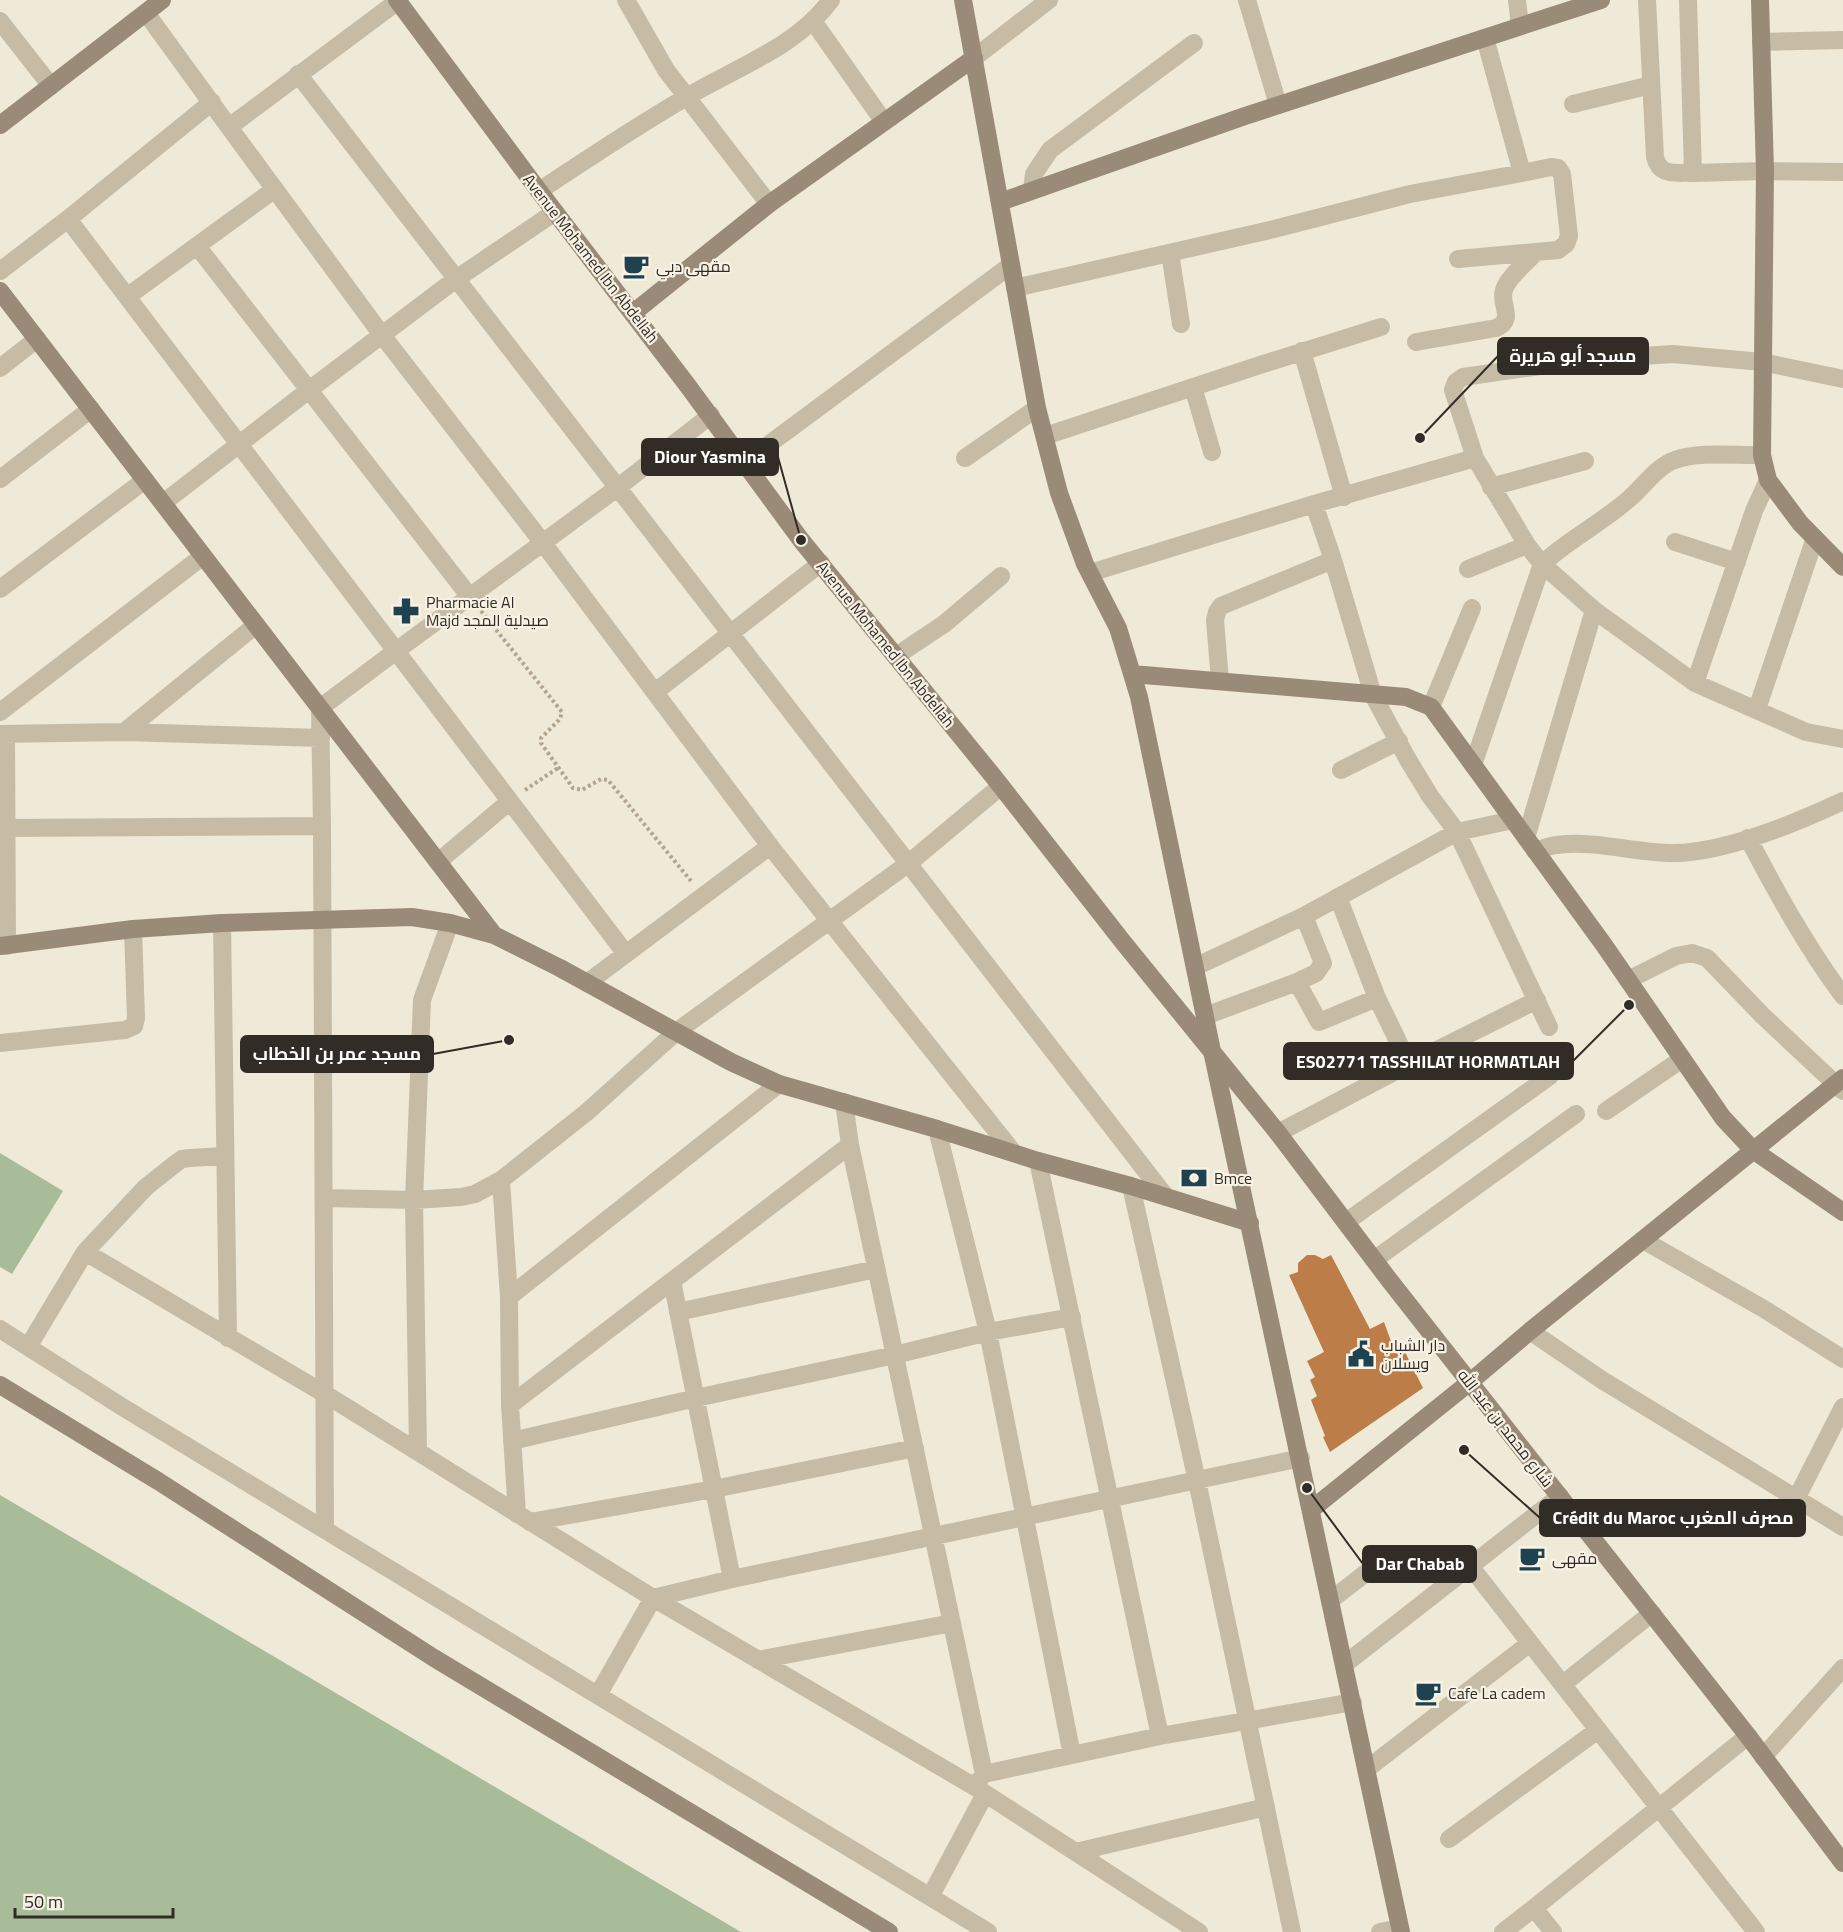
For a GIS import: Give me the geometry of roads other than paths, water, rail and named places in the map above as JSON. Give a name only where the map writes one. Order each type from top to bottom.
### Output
[{"type":"street","points":[[1,122],[162,0]]},
{"type":"street","points":[[230,127],[397,0]]},
{"type":"street","name":"Avenue Mohamed Ibn Abdellah","points":[[397,0],[539,192],[711,415],[801,540],[1212,1051]]},
{"type":"street","points":[[626,0],[666,70],[769,204]]},
{"type":"street","points":[[539,192],[621,136],[687,96],[784,43],[813,21],[831,0]]},
{"type":"street","points":[[963,0],[1037,408],[1059,494],[1090,573],[1118,628],[1139,697],[1212,1051],[1401,1930],[1380,1932]]},
{"type":"street","points":[[633,313],[769,204],[974,58],[1049,0]]},
{"type":"street","points":[[1247,0],[1278,105]]},
{"type":"street","points":[[1517,0],[1521,26]]},
{"type":"street","points":[[1000,202],[1278,105],[1601,0]]},
{"type":"street","points":[[1647,0],[1657,166],[1664,171],[1693,173],[1843,172]]},
{"type":"street","points":[[1688,0],[1693,173]]},
{"type":"street","points":[[1760,0],[1765,171],[1762,455],[1768,480],[1800,523],[1843,567]]},
{"type":"street","points":[[146,13],[382,335],[543,543],[770,846],[1014,1152]]},
{"type":"street","points":[[0,21],[51,86]]},
{"type":"street","points":[[813,21],[884,122]]},
{"type":"street","points":[[1485,38],[1522,173]]},
{"type":"street","points":[[1761,42],[1843,40]]},
{"type":"street","points":[[1032,190],[1034,174],[1050,150],[1194,43]]},
{"type":"street","points":[[298,74],[1166,1197]]},
{"type":"street","points":[[1574,104],[1651,85]]},
{"type":"street","points":[[0,271],[212,102]]},
{"type":"street","points":[[1015,288],[1270,230],[1410,194],[1551,167],[1558,168],[1562,174],[1569,237],[1566,244],[1558,250],[1458,259]]},
{"type":"street","points":[[128,296],[274,189]]},
{"type":"street","points":[[163,503],[456,279],[555,212]]},
{"type":"street","points":[[68,219],[626,954]]},
{"type":"street","points":[[197,246],[470,597]]},
{"type":"street","points":[[1170,252],[1181,324]]},
{"type":"street","points":[[1416,342],[1503,325],[1506,320],[1503,291],[1536,252]]},
{"type":"street","points":[[745,462],[1011,265]]},
{"type":"street","points":[[0,291],[494,934]]},
{"type":"street","points":[[1045,436],[1381,327]]},
{"type":"street","points":[[0,368],[37,339]]},
{"type":"street","points":[[1302,351],[1344,496]]},
{"type":"street","points":[[1843,379],[1762,362],[1673,354],[1582,360],[1463,377],[1456,382],[1453,390],[1475,458],[1527,545],[1542,564],[1594,610],[1695,683],[1806,732],[1843,739]]},
{"type":"street","points":[[1193,387],[1212,452]]},
{"type":"street","points":[[965,458],[1037,408]]},
{"type":"street","points":[[0,479],[91,409]]},
{"type":"street","points":[[320,708],[617,488],[711,415]]},
{"type":"street","points":[[1473,765],[1542,564],[1560,547],[1598,523],[1630,498],[1659,470],[1674,460],[1690,456],[1762,455]]},
{"type":"street","points":[[1090,573],[1314,504],[1475,458]]},
{"type":"street","points":[[1491,487],[1585,460]]},
{"type":"street","points":[[0,589],[145,480]]},
{"type":"street","points":[[1695,683],[1754,511],[1768,480]]},
{"type":"street","points":[[1314,504],[1373,695],[1430,796],[1457,832],[1550,1027]]},
{"type":"street","points":[[1757,709],[1815,538]]},
{"type":"street","points":[[1675,542],[1737,562]]},
{"type":"street","points":[[1468,568],[1527,545]]},
{"type":"street","points":[[0,712],[203,556]]},
{"type":"street","points":[[1220,681],[1215,620],[1216,612],[1221,606],[1333,560]]},
{"type":"street","points":[[655,692],[821,563]]},
{"type":"street","points":[[896,656],[944,624],[1001,576]]},
{"type":"street","points":[[1431,707],[1472,608]]},
{"type":"street","points":[[1531,844],[1594,610]]},
{"type":"street","points":[[124,732],[256,625]]},
{"type":"street","points":[[1132,674],[1406,697],[1431,707],[1628,980],[1723,1118],[1753,1150],[1843,1212]]},
{"type":"street","points":[[320,708],[325,1530]]},
{"type":"street","points":[[321,738],[124,732],[3,734],[3,946],[133,929],[222,923],[412,917],[450,923],[494,934],[732,1062],[779,1084],[937,1129],[1038,1161],[1131,1186],[1250,1223]]},
{"type":"street","points":[[1341,770],[1399,741]]},
{"type":"street","points":[[324,1198],[414,1200],[475,1194],[501,1180],[586,1112],[676,1032],[909,863],[1001,786]]},
{"type":"street","points":[[438,862],[510,801]]},
{"type":"street","points":[[1531,844],[1574,844],[1669,853],[1692,851],[1748,838],[1785,826],[1843,801]]},
{"type":"street","points":[[1195,967],[1304,916],[1457,832],[1513,819]]},
{"type":"street","points":[[3,828],[322,826]]},
{"type":"street","points":[[1748,838],[1788,913],[1843,996]]},
{"type":"street","points":[[587,983],[770,846]]},
{"type":"street","points":[[1338,897],[1377,998],[1409,1064]]},
{"type":"street","points":[[1205,1016],[1316,973],[1323,963],[1304,916]]},
{"type":"street","points":[[222,923],[228,1338]]},
{"type":"street","points":[[418,1452],[414,1200],[422,1000],[450,923]]},
{"type":"street","points":[[0,1043],[130,1028],[136,1022],[133,929]]},
{"type":"street","points":[[1312,1509],[1753,1150],[1840,1085],[1763,1016],[1707,958],[1692,953],[1676,956],[1628,980]]},
{"type":"street","points":[[1297,982],[1319,1022],[1377,998]]},
{"type":"street","points":[[1278,1133],[1537,1000]]},
{"type":"street","name":"شارع محمد بن عبد الله","points":[[1212,1051],[1748,1736],[1843,1863]]},
{"type":"street","points":[[1606,1111],[1682,1059]]},
{"type":"street","points":[[1346,1222],[1550,1076]]},
{"type":"street","points":[[509,1297],[779,1084]]},
{"type":"street","points":[[844,1102],[850,1144],[952,1623],[981,1785],[930,1897]]},
{"type":"street","points":[[1374,1260],[1576,1114]]},
{"type":"street","points":[[937,1129],[987,1332],[1072,1755]]},
{"type":"street","points":[[510,1405],[850,1144]]},
{"type":"street","points":[[28,1347],[85,1252],[146,1187],[182,1159],[225,1156]]},
{"type":"street","points":[[1038,1161],[1160,1736]]},
{"type":"street","points":[[501,1180],[509,1297],[510,1405],[524,1518]]},
{"type":"street","points":[[1131,1186],[1197,1481],[1292,1932]]},
{"type":"street","points":[[1643,1240],[1764,1309],[1843,1359]]},
{"type":"street","points":[[85,1252],[325,1394],[653,1598],[758,1660],[981,1785],[1076,1852],[1199,1932]]},
{"type":"street","points":[[678,1312],[876,1269]]},
{"type":"street","points":[[672,1281],[732,1579]]},
{"type":"street","points":[[513,1441],[987,1332],[1072,1317]]},
{"type":"street","points":[[0,1329],[124,1408],[988,1932]]},
{"type":"street","points":[[1530,1330],[1602,1380],[1843,1527]]},
{"type":"street","points":[[0,1385],[158,1481],[444,1664],[887,1932]]},
{"type":"street","points":[[1796,1499],[1843,1407]]},
{"type":"street","points":[[524,1518],[714,1489],[915,1448]]},
{"type":"street","points":[[598,1695],[653,1598],[732,1579],[1301,1458]]},
{"type":"street","points":[[1345,1664],[1560,1496]]},
{"type":"street","points":[[1331,1600],[1389,1555]]},
{"type":"street","points":[[1470,1566],[1756,1932]]},
{"type":"street","points":[[1563,1684],[1652,1613]]},
{"type":"street","points":[[758,1660],[952,1623]]},
{"type":"street","points":[[1367,1768],[1530,1643]]},
{"type":"street","points":[[1763,1757],[1843,1668]]},
{"type":"street","points":[[981,1785],[1072,1755],[1160,1736],[1353,1702]]},
{"type":"street","points":[[1449,1839],[1598,1730]]},
{"type":"street","points":[[1503,1932],[1748,1736]]},
{"type":"street","points":[[1076,1852],[1266,1807]]},
{"type":"street","points":[[1534,1908],[1552,1932]]},
{"type":"place","name":"مقهى دبي","points":[[636,266]]},
{"type":"place","name":"مسجد أبو هريرة","points":[[1420,438]]},
{"type":"place","name":"Diour Yasmina","points":[[801,540]]},
{"type":"place","name":"Pharmacie Al Majd صيدلية المجد","points":[[406,611]]},
{"type":"place","name":"ES02771 TASSHILAT HORMATLAH","points":[[1629,1005]]},
{"type":"place","name":"مسجد عمر بن الخطاب","points":[[509,1040]]},
{"type":"place","name":"Bmce","points":[[1194,1178]]},
{"type":"place","name":"دار الشباب ويسلان","points":[[1361,1354]]},
{"type":"place","name":"Crédit du Maroc مصرف المغرب","points":[[1464,1450]]},
{"type":"place","name":"Dar Chabab","points":[[1307,1488]]},
{"type":"place","name":"مقهى","points":[[1532,1558]]},
{"type":"place","name":"Cafe La cadem","points":[[1428,1693]]}]
